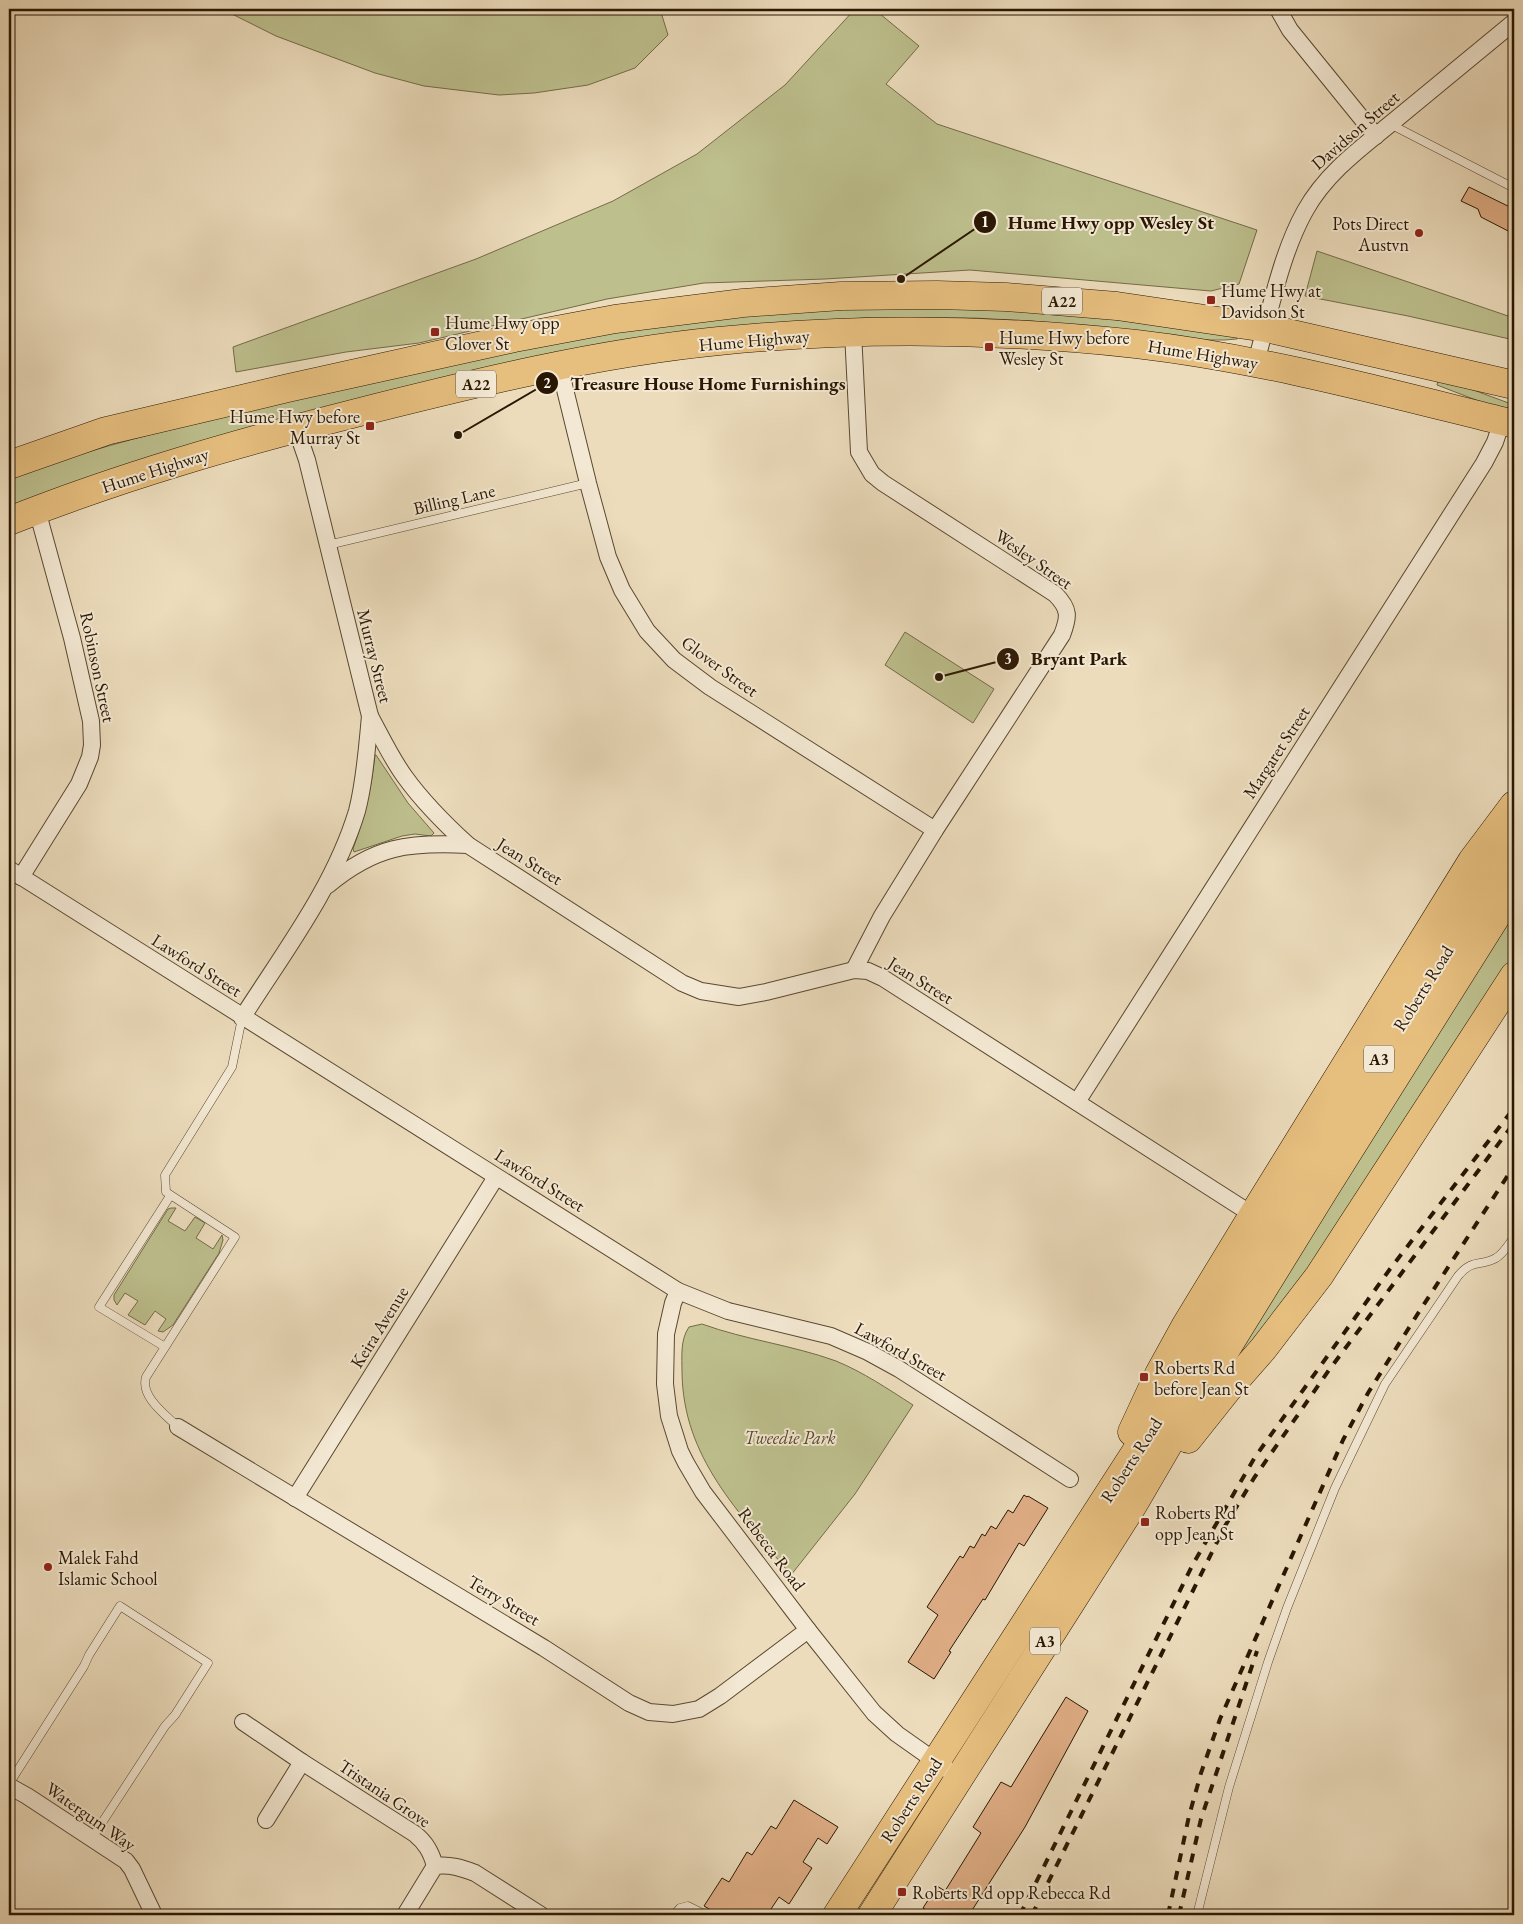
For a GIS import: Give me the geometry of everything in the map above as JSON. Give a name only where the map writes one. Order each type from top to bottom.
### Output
[{"type":"highway","name":"Hume Highway","points":[[9,465],[106,431],[415,360],[615,319],[743,303],[842,296],[937,295],[1006,297],[1117,306],[1266,328],[1514,385]]},
{"type":"highway","name":"Hume Highway","points":[[9,521],[110,483],[181,460],[296,428],[559,365],[719,341],[853,332],[929,331],[1042,336],[1138,345],[1256,362],[1508,422]]},
{"type":"highway","points":[[1100,1509],[1124,1446],[1159,1374],[1186,1325],[1472,861],[1514,805]]},
{"type":"highway","name":"Roberts Road","points":[[872,1915],[1132,1505],[1186,1414],[1257,1278],[1482,894],[1514,847]]},
{"type":"highway","name":"Roberts Road","points":[[837,1915],[1177,1388],[1257,1278],[1514,888]]},
{"type":"highway","points":[[1132,1505],[1158,1479],[1228,1390],[1263,1350],[1319,1276],[1514,976]]},
{"type":"street","points":[[1278,9],[1290,30],[1376,136]]},
{"type":"street","name":"Davidson Street","points":[[1256,362],[1291,243],[1305,210],[1324,182],[1340,166],[1514,22]]},
{"type":"street","name":"Wesley Street","points":[[853,332],[859,452],[872,474],[1055,594],[1066,607],[1068,616],[1062,636],[935,830],[882,916],[854,970]]},
{"type":"street","name":"Glover Street","points":[[559,365],[602,538],[622,590],[647,631],[674,660],[718,692],[935,830]]},
{"type":"street","name":"Margaret Street","points":[[1077,1102],[1484,463],[1508,422]]},
{"type":"street","name":"Murray Street","points":[[242,1018],[326,887],[356,811],[363,777],[370,716],[328,545],[296,428]]},
{"type":"street","name":"Robinson Street","points":[[15,873],[80,784],[92,745],[89,708],[52,561],[37,510]]},
{"type":"street","name":"Jean Street","points":[[370,716],[398,767],[412,786],[444,823],[468,846],[682,983],[701,991],[739,997],[854,970],[868,971],[883,978],[1253,1215]]},
{"type":"street","points":[[326,887],[347,869],[383,851],[408,845],[468,846]]},
{"type":"street","name":"Lawford Street","points":[[15,873],[242,1018],[678,1291],[728,1311],[808,1330],[848,1343],[868,1352],[898,1369],[1070,1479]]},
{"type":"street","name":"Keira Avenue","points":[[295,1498],[496,1177]]},
{"type":"street","name":"Rebecca Road","points":[[678,1291],[673,1303],[666,1334],[664,1366],[669,1416],[680,1450],[703,1492],[874,1713],[897,1734],[958,1777]]},
{"type":"street","name":"Terry Street","points":[[178,1427],[544,1648],[628,1703],[649,1712],[673,1714],[699,1709],[720,1696],[808,1630]]},
{"type":"street","name":"Tristania Grove","points":[[243,1722],[414,1834],[424,1842],[432,1854],[435,1866]]},
{"type":"street","points":[[266,1820],[302,1762]]},
{"type":"street","name":"Watergum Way","points":[[9,1785],[126,1861],[132,1869],[154,1915]]},
{"type":"street","points":[[405,1915],[435,1866],[452,1866],[475,1873],[541,1915]]},
{"type":"lane","points":[[1390,124],[1514,188]]},
{"type":"lane","name":"Billing Lane","points":[[328,545],[588,483]]},
{"type":"lane","points":[[178,1427],[157,1407],[145,1390],[146,1377],[235,1237],[170,1196],[164,1189],[165,1174],[232,1067],[242,1018]]},
{"type":"lane","points":[[165,1347],[99,1307],[170,1196]]},
{"type":"lane","points":[[1196,1915],[1228,1787],[1278,1632],[1335,1488],[1364,1425],[1386,1384],[1461,1272],[1470,1264],[1496,1258],[1514,1237]]},
{"type":"lane","points":[[9,1785],[120,1606],[208,1663],[92,1838]]},
{"type":"lane","points":[[674,1915],[680,1908],[688,1906],[706,1915]]},
{"type":"green space","points":[[222,9],[660,9],[668,35],[635,68],[588,85],[534,93],[499,95],[424,86],[375,73],[276,36]]},
{"type":"green space","points":[[855,9],[874,9],[919,46],[886,84],[937,124],[1257,230],[1239,284],[1211,291],[970,270],[825,279],[704,283],[607,299],[419,343],[346,352],[236,372],[233,347],[476,259],[613,201],[697,154],[785,85]]},
{"type":"green space","points":[[1317,251],[1514,318],[1514,340],[1408,316],[1305,296]]},
{"type":"green space","points":[[923,307],[1089,316],[1238,336],[1237,339],[1206,340],[1032,321],[974,318],[865,318],[759,324],[687,331],[298,415],[152,457],[9,506],[9,478],[90,451],[214,419],[499,353],[596,335],[754,314]]},
{"type":"green space","points":[[1438,380],[1468,388],[1514,405],[1514,411],[1489,405],[1437,385]]},
{"type":"green space","points":[[905,632],[994,689],[973,723],[885,665]]},
{"type":"green space","points":[[375,755],[408,803],[434,833],[431,836],[415,834],[402,836],[354,852],[353,849],[369,792]]},
{"type":"green space","points":[[1514,913],[1514,958],[1340,1231],[1230,1375],[1239,1350]]},
{"type":"green space","points":[[176,1208],[168,1221],[185,1231],[195,1217],[205,1223],[196,1238],[213,1249],[222,1235],[223,1240],[219,1253],[173,1325],[163,1332],[158,1331],[166,1319],[155,1311],[145,1325],[128,1315],[138,1301],[125,1293],[117,1305],[114,1295],[168,1209]]},
{"type":"green space","name":"Tweedie Park","points":[[702,1324],[836,1361],[866,1376],[913,1405],[855,1494],[791,1575],[752,1529],[717,1482],[703,1457],[692,1431],[685,1403],[682,1349],[684,1337],[689,1327]]},
{"type":"building","points":[[1469,187],[1514,209],[1514,234],[1481,217],[1478,209],[1461,201]]},
{"type":"building","points":[[1024,1495],[1048,1508],[1024,1546],[1019,1543],[985,1600],[983,1599],[949,1651],[951,1652],[934,1679],[908,1662],[938,1615],[927,1607],[960,1556],[963,1558],[970,1546],[974,1548],[982,1534],[985,1536],[991,1526],[996,1529],[1008,1510],[1013,1513]]},
{"type":"building","points":[[1066,1697],[1088,1711],[1025,1827],[969,1915],[935,1915],[923,1908],[937,1886],[945,1891],[981,1833],[973,1827],[1001,1782],[1011,1787]]},
{"type":"building","points":[[794,1800],[838,1827],[827,1844],[818,1838],[803,1862],[812,1868],[789,1904],[779,1897],[767,1915],[719,1915],[704,1906],[722,1878],[729,1882],[747,1852],[752,1855],[771,1826],[776,1829]]},
{"type":"railway","points":[[1020,1915],[1193,1564],[1255,1457],[1390,1269],[1514,1108]]},
{"type":"railway","points":[[1032,1915],[1225,1526],[1254,1478],[1329,1370],[1514,1123]]},
{"type":"railway","points":[[1168,1915],[1189,1816],[1201,1773],[1220,1719],[1343,1440],[1368,1393],[1514,1166]]},
{"type":"railway","points":[[1179,1915],[1201,1819],[1257,1651]]},
{"type":"place","name":"Pots Direct Austvn","points":[[1419,233]]},
{"type":"place","name":"Hume Hwy opp Wesley St","points":[[901,279]]},
{"type":"place","name":"Hume Hwy at Davidson St","points":[[1211,300]]},
{"type":"place","name":"Hume Hwy opp Glover St","points":[[435,332]]},
{"type":"place","name":"Hume Hwy before Wesley St","points":[[989,347]]},
{"type":"place","name":"Hume Hwy before Murray St","points":[[370,426]]},
{"type":"place","name":"Treasure House Home Furnishings","points":[[458,435]]},
{"type":"place","name":"Bryant Park","points":[[939,677]]},
{"type":"place","name":"Roberts Rd before Jean St","points":[[1144,1377]]},
{"type":"place","name":"Roberts Rd opp Jean St","points":[[1145,1522]]},
{"type":"place","name":"Malek Fahd Islamic School","points":[[48,1567]]},
{"type":"place","name":"Roberts Rd opp Rebecca Rd","points":[[902,1892]]}]
